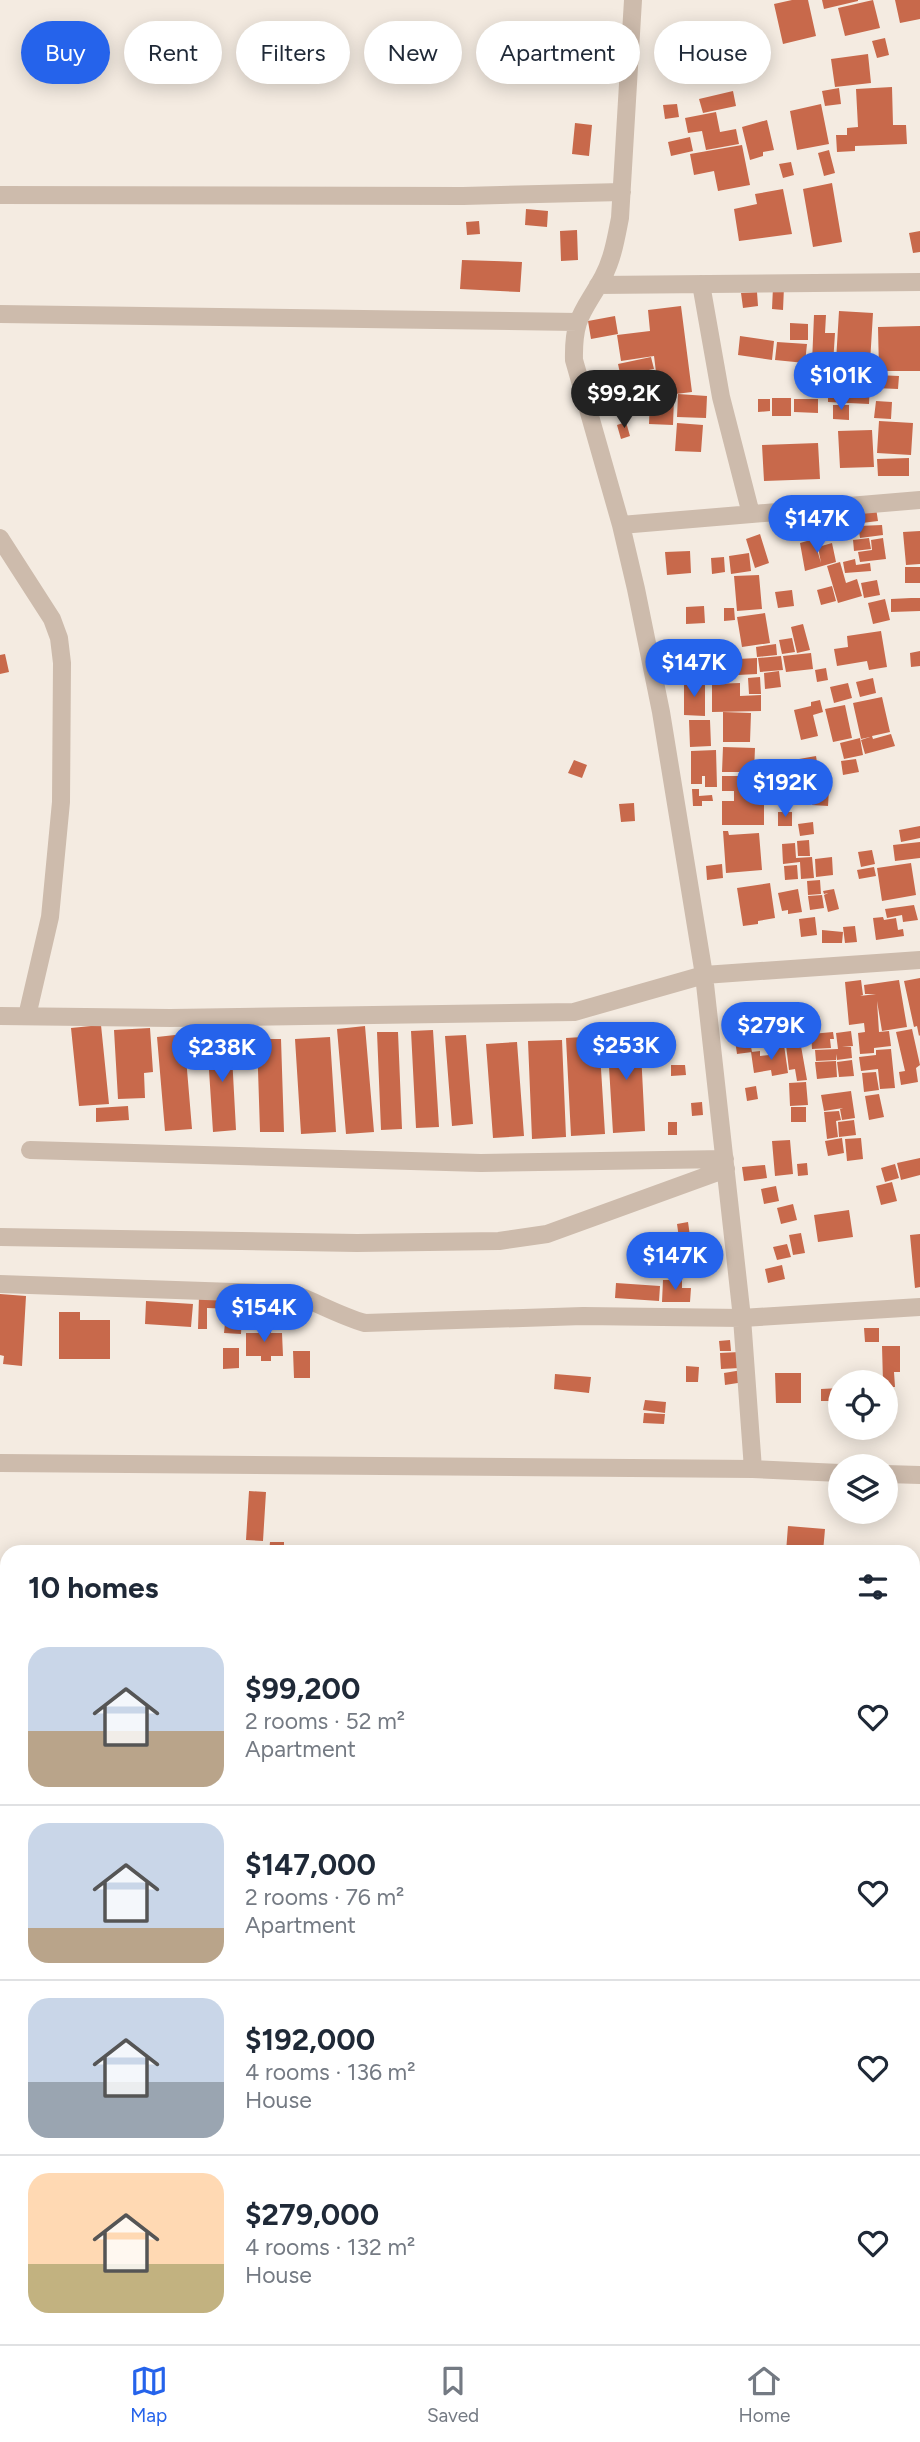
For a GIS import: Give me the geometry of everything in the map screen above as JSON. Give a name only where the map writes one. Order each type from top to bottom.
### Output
[{"type":"street","points":[[633,0],[620,218],[614,249],[573,335],[573,360],[621,525],[636,589],[661,712],[704,975],[742,1318],[752,1469]]},
{"type":"street","points":[[0,195],[463,196],[622,192]]},
{"type":"street","points":[[598,285],[920,282]]},
{"type":"street","points":[[701,284],[721,397],[751,514]]},
{"type":"street","points":[[0,314],[578,322]]},
{"type":"street","points":[[621,525],[920,500]]},
{"type":"street","points":[[0,538],[52,619],[59,638],[62,663],[61,802],[50,917],[27,1016]]},
{"type":"street","points":[[0,1016],[170,1018],[575,1012],[704,975],[920,960]]},
{"type":"street","points":[[30,1150],[481,1164],[725,1164]]},
{"type":"street","points":[[0,1237],[357,1243],[499,1241],[547,1234],[725,1164]]},
{"type":"street","points":[[0,1284],[294,1294],[342,1316],[365,1323],[583,1316],[742,1318],[920,1307]]},
{"type":"street","points":[[0,1463],[752,1469],[828,1472]]},
{"type":"street","points":[[898,1474],[920,1475]]},
{"type":"building","points":[[808,0],[816,36],[783,44],[774,4]]},
{"type":"building","points":[[822,0],[858,0],[858,1],[824,9]]},
{"type":"building","points":[[873,0],[880,28],[845,36],[838,8]]},
{"type":"building","points":[[895,0],[920,0],[920,19],[900,23]]},
{"type":"building","points":[[885,38],[889,55],[877,58],[872,41]]},
{"type":"building","points":[[868,54],[871,83],[835,87],[831,59]]},
{"type":"building","points":[[892,87],[893,125],[906,125],[907,144],[855,146],[855,151],[837,152],[836,135],[847,135],[847,128],[858,127],[856,89]]},
{"type":"building","points":[[839,88],[841,104],[825,106],[822,91]]},
{"type":"building","points":[[733,91],[736,106],[703,113],[699,99]]},
{"type":"building","points":[[677,104],[679,117],[665,119],[663,105]]},
{"type":"building","points":[[821,104],[829,144],[797,150],[790,111]]},
{"type":"building","points":[[716,112],[720,132],[736,129],[739,144],[706,150],[702,131],[688,133],[685,118]]},
{"type":"building","points":[[767,120],[774,150],[763,152],[763,156],[750,160],[742,127]]},
{"type":"building","points":[[575,123],[592,125],[589,156],[572,154]]},
{"type":"building","points":[[690,137],[693,151],[671,156],[668,142]]},
{"type":"building","points":[[742,145],[750,185],[718,191],[714,171],[694,175],[690,154]]},
{"type":"building","points":[[829,150],[835,173],[824,176],[818,153]]},
{"type":"building","points":[[791,162],[794,175],[783,178],[779,164]]},
{"type":"building","points":[[832,183],[842,242],[813,247],[803,189]]},
{"type":"building","points":[[783,189],[792,234],[739,241],[734,209],[757,204],[755,194]]},
{"type":"building","points":[[526,209],[548,211],[547,227],[525,225]]},
{"type":"building","points":[[479,221],[480,234],[467,235],[466,222]]},
{"type":"building","points":[[577,230],[578,260],[561,261],[560,231]]},
{"type":"building","points":[[920,231],[920,252],[913,253],[909,233]]},
{"type":"building","points":[[462,260],[522,262],[520,292],[460,289]]},
{"type":"building","points":[[773,287],[784,287],[783,310],[772,309]]},
{"type":"building","points":[[757,292],[758,306],[743,308],[741,293]]},
{"type":"building","points":[[681,306],[692,392],[659,396],[654,356],[621,361],[617,335],[650,331],[648,310]]},
{"type":"building","points":[[839,311],[873,313],[870,363],[836,361]]},
{"type":"building","points":[[814,315],[826,315],[825,333],[835,333],[833,364],[812,363]]},
{"type":"building","points":[[615,316],[618,334],[591,339],[588,321]]},
{"type":"building","points":[[790,323],[808,324],[808,340],[790,340]]},
{"type":"building","points":[[920,326],[920,371],[879,371],[878,327]]},
{"type":"building","points":[[740,336],[774,341],[772,360],[738,355]]},
{"type":"building","points":[[777,342],[807,344],[805,363],[775,360]]},
{"type":"building","points":[[651,357],[654,369],[621,378],[618,364]]},
{"type":"building","points":[[841,365],[856,366],[855,380],[840,379]]},
{"type":"building","points":[[811,375],[824,377],[822,397],[809,396]]},
{"type":"building","points":[[876,375],[899,376],[898,389],[875,388]]},
{"type":"building","points":[[840,381],[870,382],[869,404],[828,402],[828,389],[839,390]]},
{"type":"building","points":[[625,393],[645,394],[645,411],[625,410]]},
{"type":"building","points":[[678,394],[707,396],[706,418],[677,417]]},
{"type":"building","points":[[650,397],[674,398],[673,425],[649,424]]},
{"type":"building","points":[[772,398],[791,398],[791,416],[772,416]]},
{"type":"building","points":[[758,399],[770,399],[770,411],[758,412]]},
{"type":"building","points":[[794,399],[818,399],[818,413],[794,412]]},
{"type":"building","points":[[876,401],[892,402],[891,419],[874,418]]},
{"type":"building","points":[[833,405],[849,405],[849,420],[833,419]]},
{"type":"building","points":[[879,421],[913,423],[911,455],[877,453]]},
{"type":"building","points":[[626,422],[630,436],[621,439],[617,425]]},
{"type":"building","points":[[677,423],[703,425],[701,452],[675,451]]},
{"type":"building","points":[[872,430],[874,467],[840,468],[838,431]]},
{"type":"building","points":[[818,443],[820,479],[764,481],[762,445]]},
{"type":"building","points":[[909,458],[909,476],[878,476],[877,459]]},
{"type":"building","points":[[876,508],[878,521],[862,523],[860,510]]},
{"type":"building","points":[[882,525],[883,535],[860,538],[858,526]]},
{"type":"building","points":[[815,526],[829,526],[829,540],[815,541]]},
{"type":"building","points":[[920,531],[920,564],[906,565],[903,532]]},
{"type":"building","points":[[760,534],[769,563],[755,568],[746,539]]},
{"type":"building","points":[[869,538],[871,549],[854,551],[853,540]]},
{"type":"building","points":[[883,538],[886,559],[860,562],[858,552],[872,550],[871,540]]},
{"type":"building","points":[[814,539],[821,563],[818,547],[832,543],[836,562],[805,571],[800,543]]},
{"type":"building","points":[[690,551],[691,573],[667,575],[665,552]]},
{"type":"building","points":[[749,553],[751,571],[731,574],[729,556]]},
{"type":"building","points":[[724,557],[725,572],[712,574],[711,558]]},
{"type":"building","points":[[855,559],[856,565],[870,563],[871,571],[845,573],[843,562]]},
{"type":"building","points":[[840,562],[846,583],[857,579],[862,596],[838,603],[827,566]]},
{"type":"building","points":[[905,567],[920,567],[920,583],[905,583]]},
{"type":"building","points":[[759,575],[762,609],[737,611],[734,576]]},
{"type":"building","points":[[877,580],[880,595],[864,598],[861,583]]},
{"type":"building","points":[[832,586],[836,601],[821,605],[817,590]]},
{"type":"building","points":[[792,590],[794,606],[778,608],[775,592]]},
{"type":"building","points":[[920,598],[920,611],[891,612],[891,599]]},
{"type":"building","points":[[885,599],[890,620],[873,624],[868,603]]},
{"type":"building","points":[[704,606],[705,623],[686,624],[686,607]]},
{"type":"building","points":[[724,608],[734,608],[735,620],[724,621]]},
{"type":"building","points":[[765,613],[770,643],[742,647],[737,617]]},
{"type":"building","points":[[803,624],[810,650],[797,653],[791,627]]},
{"type":"building","points":[[881,631],[887,667],[869,670],[867,661],[837,666],[834,649],[848,647],[847,636]]},
{"type":"building","points":[[792,638],[795,652],[782,654],[779,640]]},
{"type":"building","points":[[776,644],[777,655],[757,657],[756,647]]},
{"type":"building","points":[[920,651],[920,666],[911,667],[910,653]]},
{"type":"building","points":[[811,653],[813,669],[786,672],[783,656]]},
{"type":"building","points":[[5,654],[9,672],[0,674],[0,655]]},
{"type":"building","points":[[781,656],[783,670],[760,672],[758,658]]},
{"type":"building","points":[[757,658],[757,674],[738,675],[738,659]]},
{"type":"building","points":[[826,668],[828,680],[817,682],[815,670]]},
{"type":"building","points":[[779,671],[781,687],[765,689],[764,673]]},
{"type":"building","points":[[760,677],[761,694],[749,694],[748,678]]},
{"type":"building","points":[[873,678],[876,693],[860,697],[856,682]]},
{"type":"building","points":[[684,682],[705,683],[705,716],[684,715]]},
{"type":"building","points":[[740,683],[740,696],[761,695],[761,711],[712,712],[712,684]]},
{"type":"building","points":[[848,683],[852,698],[834,703],[830,687]]},
{"type":"building","points":[[882,697],[890,732],[872,736],[873,739],[891,734],[895,746],[865,754],[861,740],[870,737],[861,739],[853,703]]},
{"type":"building","points":[[820,700],[823,712],[813,715],[818,736],[801,740],[794,710],[811,706],[811,702]]},
{"type":"building","points":[[845,705],[852,738],[833,742],[825,709]]},
{"type":"building","points":[[723,712],[751,713],[750,742],[723,742]]},
{"type":"building","points":[[689,720],[710,720],[711,746],[690,747]]},
{"type":"building","points":[[860,738],[863,755],[844,759],[840,743]]},
{"type":"building","points":[[723,747],[755,748],[754,772],[722,772]]},
{"type":"building","points":[[716,750],[717,787],[705,787],[705,776],[702,776],[702,784],[691,784],[691,751]]},
{"type":"building","points":[[816,756],[819,774],[802,777],[799,759]]},
{"type":"building","points":[[856,759],[859,772],[843,775],[841,761]]},
{"type":"building","points":[[574,760],[587,765],[582,778],[568,773]]},
{"type":"building","points":[[795,762],[796,771],[768,773],[767,764]]},
{"type":"building","points":[[722,776],[764,776],[764,825],[722,825],[722,801],[734,801],[734,791],[722,791]]},
{"type":"building","points":[[804,786],[811,786],[810,805],[803,805]]},
{"type":"building","points":[[813,788],[829,789],[828,806],[812,805]]},
{"type":"building","points":[[692,789],[699,789],[699,796],[712,795],[713,801],[702,801],[702,806],[693,806]]},
{"type":"building","points":[[780,790],[789,791],[788,805],[778,804]]},
{"type":"building","points":[[634,803],[635,821],[621,822],[619,804]]},
{"type":"building","points":[[778,812],[792,812],[792,826],[778,826]]},
{"type":"building","points":[[813,822],[814,834],[800,836],[798,824]]},
{"type":"building","points":[[920,826],[920,838],[901,842],[899,830]]},
{"type":"building","points":[[723,831],[728,831],[729,835],[759,833],[762,870],[726,873]]},
{"type":"building","points":[[809,840],[810,856],[798,856],[797,841]]},
{"type":"building","points":[[920,842],[920,858],[895,861],[893,845]]},
{"type":"building","points":[[795,843],[796,858],[812,857],[814,878],[801,879],[800,862],[783,864],[782,844]]},
{"type":"building","points":[[872,850],[875,864],[861,867],[858,852]]},
{"type":"building","points":[[832,857],[833,875],[816,877],[815,859]]},
{"type":"building","points":[[911,863],[916,895],[882,901],[877,868]]},
{"type":"building","points":[[722,864],[723,878],[707,880],[706,866]]},
{"type":"building","points":[[797,865],[798,879],[785,880],[784,866]]},
{"type":"building","points":[[874,867],[876,876],[859,879],[857,870]]},
{"type":"building","points":[[820,880],[821,894],[808,895],[807,881]]},
{"type":"building","points":[[770,883],[775,918],[743,926],[737,888]]},
{"type":"building","points":[[798,889],[802,912],[788,914],[788,910],[782,911],[778,893]]},
{"type":"building","points":[[834,889],[839,909],[828,912],[824,895],[828,893],[824,894],[823,891]]},
{"type":"building","points":[[822,895],[824,908],[810,910],[808,896]]},
{"type":"building","points":[[914,905],[918,920],[903,922],[902,915],[887,918],[885,909]]},
{"type":"building","points":[[815,917],[817,935],[801,937],[799,919]]},
{"type":"building","points":[[883,917],[884,920],[896,918],[898,930],[903,929],[904,936],[876,940],[873,918]]},
{"type":"building","points":[[855,926],[857,942],[845,943],[843,927]]},
{"type":"building","points":[[822,930],[843,932],[842,943],[822,943]]},
{"type":"building","points":[[920,978],[919,1036],[917,1026],[914,1027],[904,981]]},
{"type":"building","points":[[861,980],[863,995],[860,996],[876,994],[865,994],[864,985],[899,980],[907,1027],[882,1031],[877,1001],[879,1032],[889,1031],[891,1046],[874,1048],[874,1053],[860,1054],[858,1033],[865,1032],[864,1023],[849,1025],[845,982]]},
{"type":"building","points":[[101,1025],[109,1104],[79,1106],[71,1028]]},
{"type":"building","points":[[365,1026],[374,1132],[346,1134],[337,1029]]},
{"type":"building","points":[[150,1028],[153,1072],[144,1073],[145,1098],[118,1099],[114,1030]]},
{"type":"building","points":[[798,1029],[807,1080],[797,1081],[795,1069],[789,1070],[785,1037],[786,1031]]},
{"type":"building","points":[[912,1029],[920,1065],[916,1068],[918,1082],[901,1085],[899,1072],[905,1071],[896,1032]]},
{"type":"building","points":[[433,1030],[439,1127],[416,1128],[411,1031]]},
{"type":"building","points":[[748,1031],[752,1052],[737,1054],[734,1033]]},
{"type":"building","points":[[851,1031],[853,1046],[842,1047],[851,1047],[852,1058],[837,1060],[836,1054],[836,1060],[816,1061],[815,1050],[838,1049],[836,1033]]},
{"type":"building","points":[[377,1032],[398,1032],[402,1129],[381,1130]]},
{"type":"building","points":[[640,1032],[645,1131],[613,1133],[607,1034]]},
{"type":"building","points":[[833,1032],[834,1039],[830,1039],[831,1048],[812,1049],[811,1034]]},
{"type":"building","points":[[184,1034],[192,1129],[165,1131],[157,1037]]},
{"type":"building","points":[[466,1035],[473,1124],[452,1126],[445,1036]]},
{"type":"building","points":[[599,1036],[605,1134],[571,1136],[566,1038]]},
{"type":"building","points":[[231,1037],[236,1130],[213,1132],[207,1039]]},
{"type":"building","points":[[330,1037],[336,1132],[301,1134],[295,1039]]},
{"type":"building","points":[[257,1039],[281,1039],[284,1132],[260,1132]]},
{"type":"building","points":[[562,1040],[566,1137],[532,1139],[528,1041]]},
{"type":"building","points":[[517,1042],[524,1136],[493,1138],[486,1044]]},
{"type":"building","points":[[784,1045],[788,1073],[772,1076],[771,1070],[754,1073],[751,1052],[760,1051],[760,1056],[769,1055],[774,1052],[773,1046]]},
{"type":"building","points":[[891,1049],[895,1088],[880,1089],[878,1069],[861,1071],[859,1057],[876,1055],[876,1050]]},
{"type":"building","points":[[852,1060],[854,1076],[839,1077],[837,1062]]},
{"type":"building","points":[[836,1061],[837,1077],[817,1079],[815,1062]]},
{"type":"building","points":[[671,1065],[685,1065],[686,1075],[671,1076]]},
{"type":"building","points":[[876,1072],[879,1090],[864,1092],[862,1073]]},
{"type":"building","points":[[806,1082],[808,1105],[790,1106],[789,1083]]},
{"type":"building","points":[[756,1086],[758,1099],[747,1101],[745,1088]]},
{"type":"building","points":[[851,1091],[855,1118],[842,1120],[840,1109],[843,1108],[824,1111],[821,1095]]},
{"type":"building","points":[[879,1094],[884,1117],[869,1120],[865,1096]]},
{"type":"building","points":[[702,1102],[703,1115],[692,1116],[691,1103]]},
{"type":"building","points":[[128,1106],[129,1120],[96,1122],[96,1108]]},
{"type":"building","points":[[791,1107],[806,1107],[806,1122],[791,1122]]},
{"type":"building","points":[[839,1111],[841,1120],[836,1121],[838,1137],[827,1139],[824,1112]]},
{"type":"building","points":[[854,1120],[856,1135],[839,1137],[838,1122]]},
{"type":"building","points":[[668,1122],[677,1122],[677,1135],[668,1135]]},
{"type":"building","points":[[842,1138],[844,1153],[828,1156],[825,1141]]},
{"type":"building","points":[[861,1138],[863,1159],[847,1161],[845,1139]]},
{"type":"building","points":[[790,1140],[793,1174],[775,1176],[772,1141]]},
{"type":"building","points":[[920,1158],[920,1175],[901,1180],[897,1163]]},
{"type":"building","points":[[807,1163],[808,1175],[798,1176],[797,1164]]},
{"type":"building","points":[[895,1164],[899,1178],[885,1182],[881,1168]]},
{"type":"building","points":[[765,1165],[767,1178],[744,1181],[742,1167]]},
{"type":"building","points":[[892,1182],[897,1201],[881,1205],[876,1186]]},
{"type":"building","points":[[776,1186],[779,1201],[764,1204],[761,1189]]},
{"type":"building","points":[[793,1204],[797,1220],[781,1224],[777,1208]]},
{"type":"building","points":[[849,1210],[853,1237],[818,1242],[814,1215]]},
{"type":"building","points":[[688,1222],[690,1236],[679,1238],[677,1224]]},
{"type":"building","points":[[801,1233],[805,1253],[793,1255],[789,1235]]},
{"type":"building","points":[[920,1234],[920,1287],[915,1288],[910,1235]]},
{"type":"building","points":[[787,1244],[791,1257],[777,1260],[773,1247]]},
{"type":"building","points":[[782,1265],[785,1279],[768,1283],[765,1269]]},
{"type":"building","points":[[663,1280],[682,1280],[682,1288],[691,1288],[690,1302],[662,1302]]},
{"type":"building","points":[[616,1283],[660,1286],[659,1301],[615,1298]]},
{"type":"building","points":[[0,1294],[26,1296],[22,1366],[3,1364],[4,1356],[0,1355]]},
{"type":"building","points":[[199,1296],[243,1298],[241,1334],[224,1333],[225,1323],[232,1323],[233,1309],[207,1308],[207,1329],[198,1329]]},
{"type":"building","points":[[146,1301],[193,1304],[191,1327],[145,1324]]},
{"type":"building","points":[[59,1312],[80,1312],[80,1320],[110,1320],[110,1359],[59,1359]]},
{"type":"building","points":[[260,1328],[271,1328],[271,1333],[282,1333],[283,1356],[271,1356],[271,1361],[261,1361],[261,1356],[246,1356],[246,1333],[260,1333]]},
{"type":"building","points":[[864,1328],[879,1328],[879,1342],[865,1342]]},
{"type":"building","points":[[730,1340],[731,1351],[720,1351],[719,1341]]},
{"type":"building","points":[[882,1346],[900,1346],[900,1372],[883,1370]]},
{"type":"building","points":[[223,1348],[239,1348],[239,1368],[223,1369]]},
{"type":"building","points":[[293,1351],[310,1351],[310,1378],[294,1378]]},
{"type":"building","points":[[739,1352],[740,1368],[721,1369],[720,1353]]},
{"type":"building","points":[[686,1366],[699,1367],[698,1382],[686,1382]]},
{"type":"building","points":[[742,1370],[744,1382],[725,1385],[724,1373]]},
{"type":"building","points":[[775,1373],[801,1373],[801,1403],[776,1403]]},
{"type":"building","points":[[555,1374],[591,1377],[589,1393],[554,1389]]},
{"type":"building","points":[[821,1389],[828,1389],[828,1401],[821,1401]]},
{"type":"building","points":[[645,1400],[666,1402],[665,1413],[643,1410]]},
{"type":"building","points":[[644,1413],[665,1414],[664,1424],[643,1423]]},
{"type":"building","points":[[249,1491],[266,1492],[263,1541],[246,1540]]},
{"type":"building","points":[[788,1526],[825,1529],[824,1545],[787,1545]]},
{"type":"building","points":[[270,1542],[284,1542],[284,1545],[270,1545]]}]
